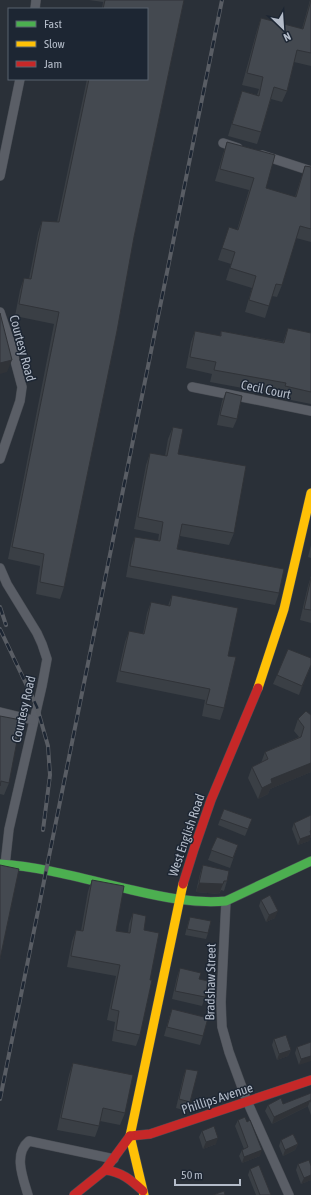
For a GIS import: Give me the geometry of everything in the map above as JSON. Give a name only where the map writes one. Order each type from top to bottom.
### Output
[{"type":"main road","name":"West English Road","points":[[144,1193],[130,1136],[186,872],[211,801],[262,677],[288,596],[302,540],[311,493]]},
{"type":"main road","points":[[3,865],[26,866],[159,896],[212,903],[226,901],[311,861]]},
{"type":"main road","name":"Phillips Avenue","points":[[130,1136],[150,1134],[311,1080]]},
{"type":"main road","points":[[74,1195],[105,1170],[130,1136]]},
{"type":"main road","points":[[105,1170],[115,1170],[121,1172],[144,1193]]},
{"type":"street","points":[[0,176],[20,80]]},
{"type":"street","points":[[222,143],[311,171]]},
{"type":"street","name":"Courtesy Road","points":[[0,312],[22,387],[20,401],[0,459]]},
{"type":"street","name":"Cecil Court","points":[[192,387],[311,411]]},
{"type":"street","name":"Courtesy Road","points":[[0,568],[7,584],[37,633],[46,659],[42,686],[9,830],[3,865]]},
{"type":"street","points":[[0,712],[34,720]]},
{"type":"street","name":"Bradshaw Street","points":[[226,901],[221,1002],[222,1027],[229,1052],[248,1101],[289,1195]]},
{"type":"street","points":[[28,1195],[21,1171],[21,1162],[24,1145],[30,1141],[114,1159]]},
{"type":"building","points":[[105,0],[184,0],[134,237],[117,331],[64,587],[40,582],[44,554],[12,547],[59,312],[19,304],[24,278],[31,279],[42,221],[59,222],[89,80],[148,80],[148,8],[103,8]]},
{"type":"building","points":[[311,0],[311,53],[297,50],[287,91],[274,87],[261,132],[232,124],[242,91],[259,96],[263,77],[247,73],[261,18],[303,29]]},
{"type":"building","points":[[227,142],[275,155],[266,188],[296,197],[305,166],[311,167],[311,229],[300,226],[282,285],[276,284],[269,306],[249,300],[256,276],[230,268],[235,252],[222,248],[229,227],[238,230],[254,178],[220,169]]},
{"type":"building","points":[[0,313],[12,360],[0,363]]},
{"type":"building","points":[[288,328],[311,333],[311,392],[285,386],[286,383],[214,370],[216,362],[190,357],[195,331],[221,336],[221,331],[284,343]]},
{"type":"building","points":[[226,392],[242,396],[237,419],[220,415]]},
{"type":"building","points":[[173,427],[183,429],[178,454],[246,466],[234,533],[182,524],[177,549],[284,569],[279,593],[130,566],[135,537],[160,541],[163,522],[138,517],[150,453],[167,456]]},
{"type":"building","points":[[311,578],[311,610],[304,609]]},
{"type":"building","points":[[172,595],[238,608],[228,656],[236,657],[224,708],[206,704],[210,689],[120,671],[129,631],[144,634],[151,602],[170,606]]},
{"type":"building","points":[[288,649],[311,658],[311,665],[302,686],[277,675]]},
{"type":"building","points":[[306,711],[311,715],[311,763],[271,779],[272,783],[262,788],[252,767],[268,759],[265,752],[301,737],[304,727],[298,719]]},
{"type":"building","points":[[0,716],[21,720],[9,783],[1,781],[0,786]]},
{"type":"building","points":[[224,809],[252,819],[248,829],[220,819]]},
{"type":"building","points":[[311,815],[311,835],[300,839],[294,823]]},
{"type":"building","points":[[217,837],[238,845],[233,858],[211,850]]},
{"type":"building","points":[[0,865],[19,869],[0,959]]},
{"type":"building","points":[[203,865],[229,871],[227,881],[224,881],[223,884],[199,883]]},
{"type":"building","points":[[92,880],[124,886],[116,931],[130,933],[133,913],[146,916],[144,930],[159,933],[150,980],[152,980],[140,1035],[116,1030],[119,1011],[111,1009],[120,965],[71,956],[76,930],[83,931]]},
{"type":"building","points":[[270,895],[278,911],[269,915],[261,900]]},
{"type":"building","points":[[190,917],[211,921],[208,933],[187,929]]},
{"type":"building","points":[[180,968],[201,973],[199,979],[208,981],[205,997],[175,991]]},
{"type":"building","points":[[172,1009],[208,1018],[203,1036],[167,1027]]},
{"type":"building","points":[[286,1035],[291,1050],[279,1054],[274,1039]]},
{"type":"building","points":[[311,1042],[311,1056],[301,1059],[297,1047]]},
{"type":"building","points":[[73,1063],[133,1075],[125,1113],[103,1108],[99,1126],[61,1118]]},
{"type":"building","points":[[186,1069],[198,1071],[190,1102],[179,1099]]},
{"type":"building","points":[[311,1093],[311,1100],[274,1117],[268,1105],[281,1098],[283,1104]]},
{"type":"building","points":[[245,1117],[247,1122],[250,1120],[262,1150],[244,1157],[242,1150],[248,1147],[238,1120]]},
{"type":"building","points":[[214,1126],[218,1138],[206,1142],[202,1131]]},
{"type":"building","points":[[293,1134],[298,1144],[285,1150],[281,1140]]},
{"type":"building","points":[[309,1160],[311,1175],[304,1178],[298,1164]]},
{"type":"building","points":[[259,1165],[271,1195],[260,1195],[250,1169]]},
{"type":"building","points":[[224,1191],[225,1195],[213,1195]]},
{"type":"railway","points":[[0,1099],[222,0]]},
{"type":"railway","points":[[0,607],[6,625]]},
{"type":"railway","points":[[0,629],[37,707],[48,746],[50,775],[43,830]]},
{"type":"traffic: fast","points":[[0,864],[50,871],[143,893],[191,901],[214,902],[226,901],[311,861]]},
{"type":"traffic: slow","points":[[258,688],[284,609],[311,493]]},
{"type":"traffic: slow","points":[[144,1195],[130,1136],[183,884]]},
{"type":"traffic: jam","points":[[183,884],[211,800],[258,688]]},
{"type":"traffic: jam","points":[[130,1136],[150,1134],[311,1080]]},
{"type":"traffic: jam","points":[[74,1195],[105,1170],[130,1136]]},
{"type":"traffic: jam","points":[[105,1170],[126,1177],[143,1191]]}]
